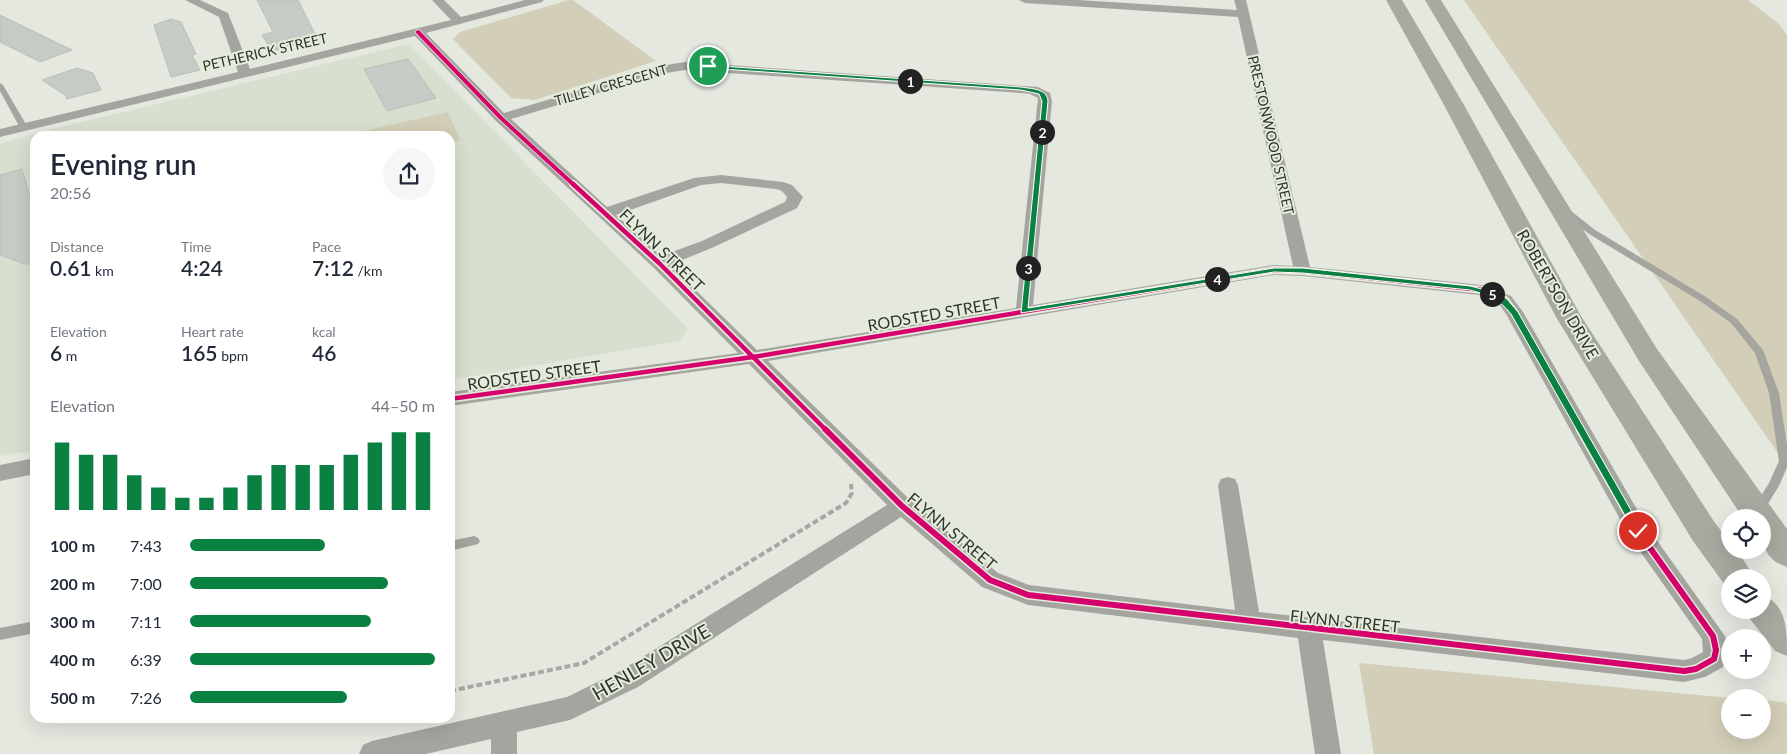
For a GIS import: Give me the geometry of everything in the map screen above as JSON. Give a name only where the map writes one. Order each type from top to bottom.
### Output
[{"type":"highway","name":"ROBERTSON DRIVE","points":[[1394,0],[1454,105],[1569,317],[1704,532],[1732,569]]},
{"type":"highway","points":[[1433,0],[1648,355],[1755,509]]},
{"type":"highway","points":[[1771,531],[1787,554]]},
{"type":"highway","points":[[1771,619],[1787,640]]},
{"type":"street","points":[[191,0],[224,15],[244,73]]},
{"type":"street","points":[[438,0],[459,21]]},
{"type":"street","name":"PETHERICK STREET","points":[[0,133],[418,32],[538,0]]},
{"type":"street","points":[[1026,0],[1242,14]]},
{"type":"street","name":"PRESTONWOOD STREET","points":[[1240,0],[1303,271]]},
{"type":"street","name":"FLYNN STREET","points":[[418,32],[501,118],[606,213],[755,357],[902,506],[990,580],[1028,595],[1684,671]]},
{"type":"street","name":"TILLEY CRESCENT","points":[[501,118],[664,69],[685,66],[1011,88],[1041,92],[1045,96],[1045,101],[1024,311]]},
{"type":"street","points":[[606,213],[699,181],[711,179],[778,185],[787,188],[795,197],[792,205],[766,218],[659,263]]},
{"type":"street","name":"RODSTED STREET","points":[[455,398],[755,357],[1274,270],[1303,271],[1482,290],[1505,300],[1514,312],[1638,531],[1713,636],[1716,650],[1714,659],[1696,669],[1684,671]]},
{"type":"street","points":[[0,472],[30,467]]},
{"type":"street","points":[[1228,485],[1249,622]]},
{"type":"street","name":"HENLEY DRIVE","points":[[372,754],[570,708],[629,678],[902,506]]},
{"type":"street","points":[[1309,629],[1328,754]]},
{"type":"street","points":[[504,724],[504,754]]},
{"type":"lane","points":[[0,85],[23,126]]},
{"type":"lane","points":[[1557,205],[1592,232],[1703,299],[1734,321],[1760,352],[1774,392],[1784,461],[1763,509]]},
{"type":"lane","points":[[455,545],[474,541]]},
{"type":"lane","points":[[0,634],[30,628]]},
{"type":"path","points":[[455,690],[584,663],[846,503],[852,493],[851,482]]},
{"type":"shaded area","points":[[573,0],[656,61],[535,100],[511,98],[453,39],[460,32]]},
{"type":"shaded area","points":[[1464,0],[1748,0],[1779,24],[1787,35],[1787,466]]},
{"type":"shaded area","points":[[409,44],[688,329],[679,341],[455,379],[455,131],[44,131]]},
{"type":"shaded area","points":[[448,112],[460,140],[455,142],[455,131],[364,131]]},
{"type":"shaded area","points":[[30,135],[30,451],[0,456],[0,144]]},
{"type":"shaded area","points":[[1359,663],[1721,697],[1721,739],[1771,739],[1771,701],[1784,702],[1787,705],[1787,754],[1374,754]]},
{"type":"building","points":[[257,0],[298,0],[318,40],[272,51],[262,35],[273,32]]},
{"type":"building","points":[[0,15],[72,50],[40,62],[0,42]]},
{"type":"building","points":[[171,19],[181,22],[196,54],[192,55],[200,70],[171,77],[154,25]]},
{"type":"building","points":[[408,59],[436,98],[387,111],[364,69]]},
{"type":"building","points":[[77,68],[93,73],[101,90],[67,99],[65,95],[42,80]]},
{"type":"building","points":[[22,169],[30,196],[30,264],[0,255],[0,175]]},
{"type":"cycle path","points":[[418,32],[501,118],[659,263],[753,357]]},
{"type":"cycle path","points":[[1274,270],[1303,271],[1482,290],[1505,300],[1514,312],[1638,531],[1713,636],[1716,650],[1714,659],[1696,669],[1684,671],[1028,595],[990,580],[902,506],[753,357],[1274,270]]},
{"type":"cycle path","points":[[455,398],[753,357]]},
{"type":"route","points":[[708,66],[1041,92],[1045,96],[1045,101],[1024,311],[1274,270],[1303,271],[1470,288],[1495,295],[1505,300],[1514,312],[1638,531]]}]
